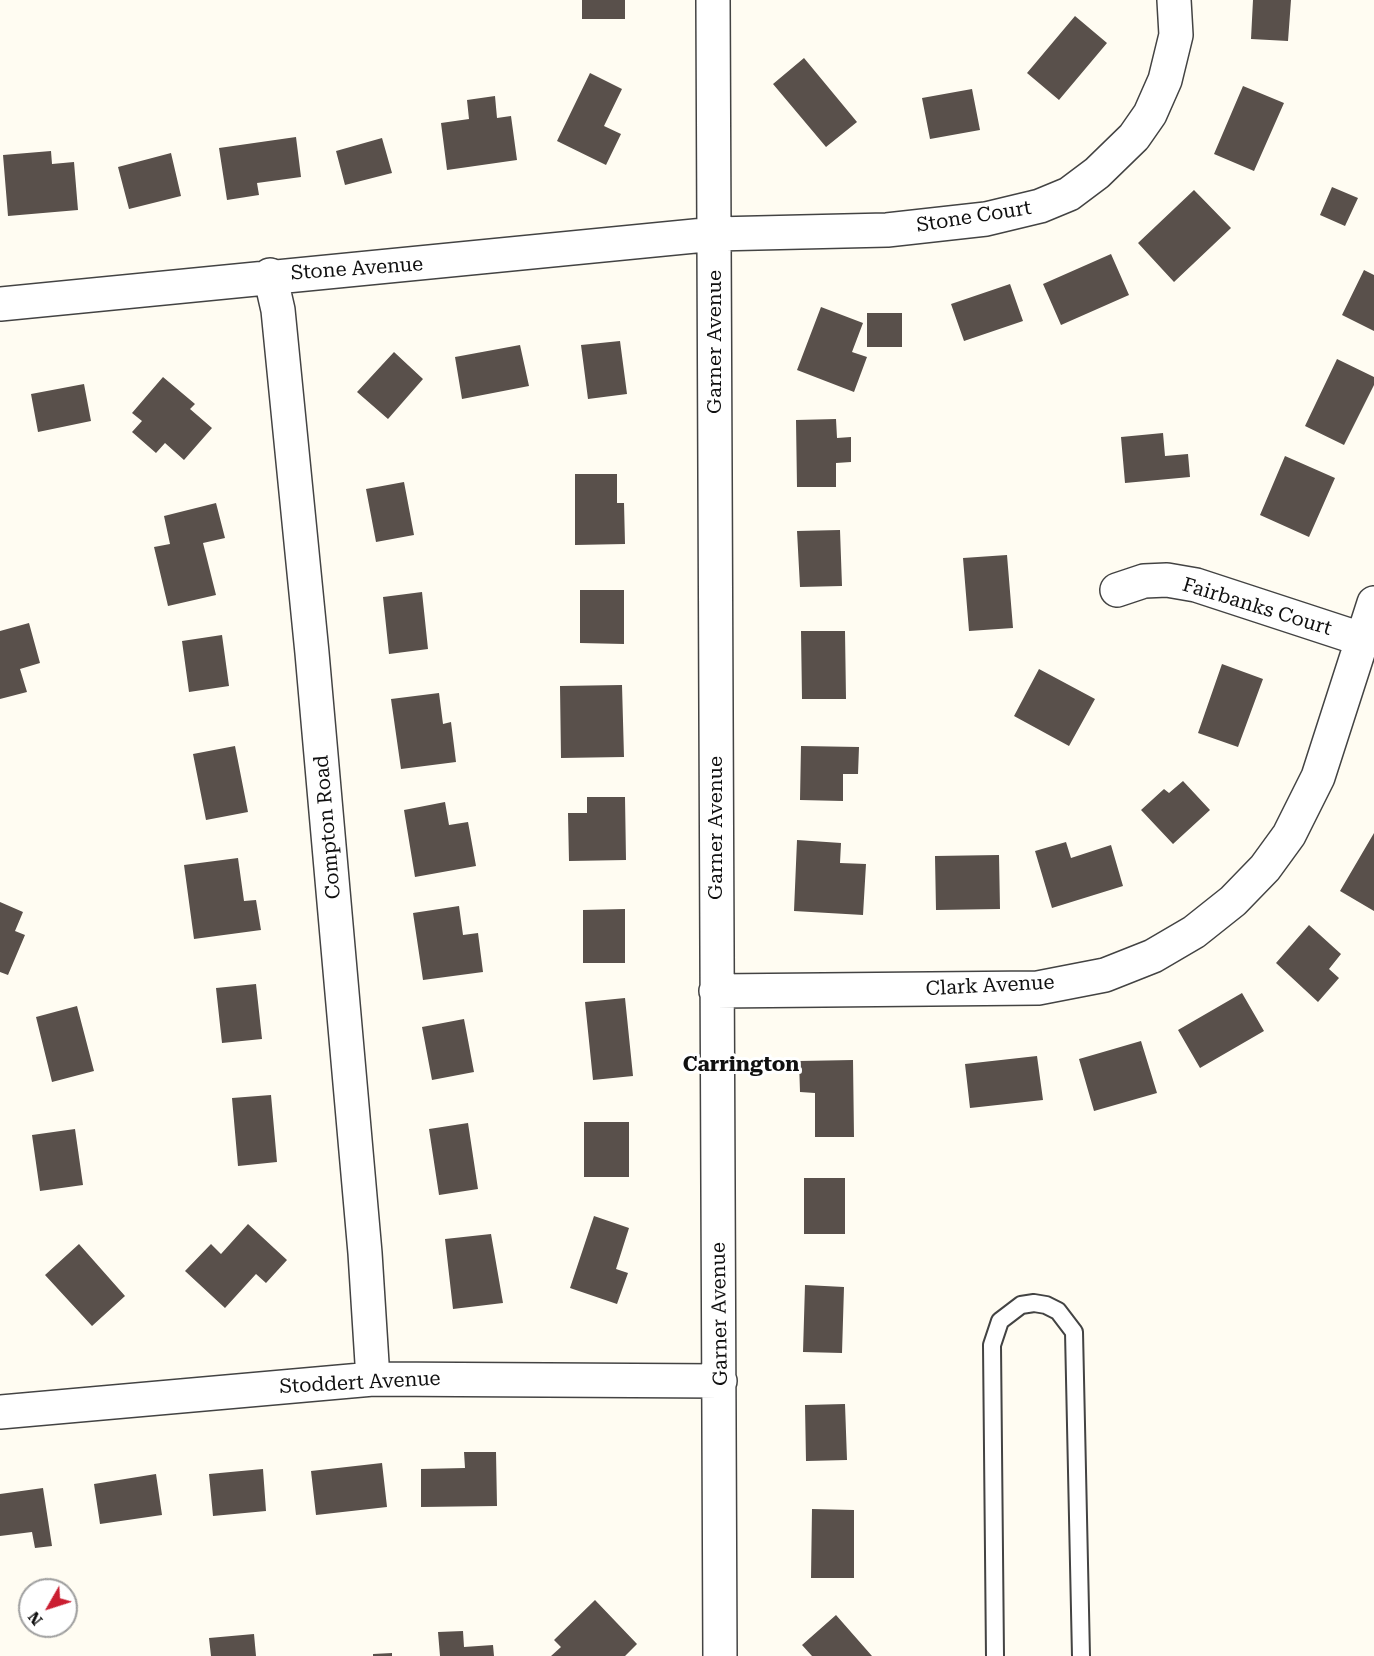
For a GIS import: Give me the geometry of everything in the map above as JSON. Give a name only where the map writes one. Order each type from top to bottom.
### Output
[{"type":"street","name":"Garner Avenue","points":[[713,0],[720,1656]]},
{"type":"street","name":"Stone Court","points":[[715,234],[887,230],[986,219],[1040,206],[1069,194],[1117,156],[1150,114],[1165,80],[1176,34],[1174,0]]},
{"type":"street","name":"Stone Avenue","points":[[0,304],[270,275],[361,270],[715,234]]},
{"type":"street","name":"Compton Road","points":[[270,275],[278,310],[312,653],[364,1241],[373,1379]]},
{"type":"street","name":"Fairbanks Court","points":[[1117,590],[1144,581],[1167,580],[1196,585],[1361,639]]},
{"type":"street","name":"Clark Avenue","points":[[716,992],[1038,988],[1105,975],[1153,956],[1194,932],[1233,901],[1264,868],[1289,835],[1318,777],[1374,603]]},
{"type":"street","name":"Stoddert Avenue","points":[[0,1412],[373,1379],[720,1381]]},
{"type":"lane","points":[[994,1656],[992,1345],[1000,1321],[1021,1305],[1034,1303],[1046,1305],[1058,1311],[1067,1320],[1074,1338],[1081,1656]]},
{"type":"building","points":[[582,0],[625,0],[625,19],[582,19]]},
{"type":"building","points":[[1253,0],[1291,0],[1288,41],[1251,39]]},
{"type":"building","points":[[1075,16],[1107,43],[1059,100],[1027,73]]},
{"type":"building","points":[[804,58],[857,122],[826,147],[773,84]]},
{"type":"building","points":[[590,73],[622,89],[604,126],[621,134],[606,165],[557,141]]},
{"type":"building","points":[[1243,86],[1284,103],[1254,171],[1214,154]]},
{"type":"building","points":[[972,89],[980,130],[930,139],[922,98]]},
{"type":"building","points":[[495,96],[497,118],[511,116],[517,160],[447,170],[441,123],[469,119],[467,100]]},
{"type":"building","points":[[296,137],[301,177],[257,183],[259,195],[227,200],[219,148]]},
{"type":"building","points":[[382,138],[392,173],[345,185],[336,151]]},
{"type":"building","points":[[51,151],[52,164],[74,162],[78,210],[8,216],[3,155]]},
{"type":"building","points":[[171,153],[181,196],[129,209],[118,167]]},
{"type":"building","points":[[1332,187],[1358,198],[1345,226],[1320,215]]},
{"type":"building","points":[[1194,190],[1231,228],[1174,282],[1138,243]]},
{"type":"building","points":[[1111,254],[1129,295],[1061,325],[1043,284]]},
{"type":"building","points":[[1364,270],[1374,275],[1374,331],[1342,315]]},
{"type":"building","points":[[1010,284],[1023,321],[964,341],[951,304]]},
{"type":"building","points":[[821,307],[863,323],[852,352],[867,357],[854,392],[797,370]]},
{"type":"building","points":[[867,313],[902,313],[902,347],[867,347]]},
{"type":"building","points":[[620,341],[627,394],[588,399],[581,345]]},
{"type":"building","points":[[520,345],[529,386],[462,399],[455,357]]},
{"type":"building","points":[[394,352],[423,379],[388,419],[357,392]]},
{"type":"building","points":[[1337,359],[1374,377],[1374,385],[1344,445],[1305,426]]},
{"type":"building","points":[[163,377],[195,404],[190,409],[212,428],[184,460],[165,443],[156,453],[132,432],[142,421],[132,413]]},
{"type":"building","points":[[84,384],[91,421],[38,432],[31,394]]},
{"type":"building","points":[[836,419],[837,438],[851,437],[851,462],[836,463],[836,487],[797,487],[796,420]]},
{"type":"building","points":[[1163,433],[1165,456],[1188,454],[1190,477],[1125,483],[1121,437]]},
{"type":"building","points":[[1285,456],[1335,478],[1309,537],[1260,515]]},
{"type":"building","points":[[575,474],[617,474],[617,503],[624,503],[625,544],[575,545]]},
{"type":"building","points":[[404,482],[414,535],[376,542],[366,489]]},
{"type":"building","points":[[216,503],[225,538],[203,543],[216,595],[168,606],[154,547],[170,544],[164,516]]},
{"type":"building","points":[[840,530],[842,586],[800,587],[797,531]]},
{"type":"building","points":[[1007,555],[1013,628],[969,631],[963,558]]},
{"type":"building","points":[[580,590],[624,590],[624,644],[580,643]]},
{"type":"building","points":[[422,592],[428,649],[389,654],[383,597]]},
{"type":"building","points":[[29,623],[40,663],[20,669],[27,692],[0,699],[0,631]]},
{"type":"building","points":[[801,631],[845,631],[846,699],[802,699]]},
{"type":"building","points":[[222,635],[229,686],[189,692],[182,641]]},
{"type":"building","points":[[1222,664],[1263,679],[1238,747],[1198,733]]},
{"type":"building","points":[[1039,669],[1095,699],[1069,746],[1014,716]]},
{"type":"building","points":[[622,685],[624,757],[561,758],[560,686]]},
{"type":"building","points":[[439,693],[443,724],[451,722],[456,762],[401,769],[391,699]]},
{"type":"building","points":[[235,746],[248,812],[206,820],[193,754]]},
{"type":"building","points":[[801,746],[859,747],[858,774],[843,774],[843,801],[800,800]]},
{"type":"building","points":[[1183,781],[1210,810],[1173,844],[1141,810],[1164,789],[1169,793]]},
{"type":"building","points":[[587,797],[625,797],[626,860],[569,861],[568,813],[587,813]]},
{"type":"building","points":[[445,802],[449,825],[468,822],[476,866],[415,877],[404,810]]},
{"type":"building","points":[[1374,833],[1374,911],[1340,891]]},
{"type":"building","points":[[797,840],[841,843],[840,863],[866,864],[863,915],[794,911]]},
{"type":"building","points":[[1066,842],[1071,858],[1111,845],[1123,886],[1052,908],[1035,851]]},
{"type":"building","points":[[999,855],[1000,909],[936,910],[935,856]]},
{"type":"building","points":[[238,858],[244,901],[256,900],[261,930],[194,939],[184,865]]},
{"type":"building","points":[[0,902],[23,912],[15,931],[25,935],[8,975],[0,972]]},
{"type":"building","points":[[459,906],[463,935],[478,933],[483,972],[423,980],[413,913]]},
{"type":"building","points":[[625,909],[625,963],[583,963],[583,910]]},
{"type":"building","points":[[1309,925],[1341,954],[1329,969],[1339,978],[1318,1002],[1276,963]]},
{"type":"building","points":[[256,984],[262,1039],[222,1043],[216,988]]},
{"type":"building","points":[[1242,993],[1264,1031],[1200,1068],[1178,1030]]},
{"type":"building","points":[[625,998],[633,1076],[593,1080],[585,1002]]},
{"type":"building","points":[[77,1006],[94,1071],[52,1082],[36,1017]]},
{"type":"building","points":[[464,1019],[474,1072],[432,1080],[422,1027]]},
{"type":"building","points":[[1141,1041],[1157,1093],[1094,1111],[1079,1059]]},
{"type":"building","points":[[1037,1056],[1043,1100],[970,1108],[965,1064]]},
{"type":"building","points":[[853,1060],[854,1137],[815,1137],[815,1093],[800,1092],[799,1061]]},
{"type":"building","points":[[271,1095],[277,1162],[238,1166],[232,1098]]},
{"type":"building","points":[[584,1122],[629,1122],[629,1177],[584,1177]]},
{"type":"building","points":[[468,1123],[478,1189],[439,1195],[429,1129]]},
{"type":"building","points":[[75,1129],[83,1185],[40,1191],[32,1135]]},
{"type":"building","points":[[804,1178],[845,1178],[845,1234],[804,1234]]},
{"type":"building","points":[[594,1216],[629,1228],[616,1269],[628,1273],[617,1304],[570,1288]]},
{"type":"building","points":[[248,1224],[287,1260],[266,1283],[256,1274],[225,1308],[185,1271],[211,1244],[221,1254]]},
{"type":"building","points":[[491,1234],[503,1303],[453,1309],[445,1239]]},
{"type":"building","points":[[79,1244],[125,1296],[92,1326],[45,1275]]},
{"type":"building","points":[[805,1285],[844,1287],[842,1353],[803,1352]]},
{"type":"building","points":[[845,1404],[847,1460],[806,1461],[805,1405]]},
{"type":"building","points":[[464,1452],[496,1452],[497,1506],[421,1507],[421,1469],[465,1468]]},
{"type":"building","points":[[382,1463],[387,1507],[316,1515],[311,1471]]},
{"type":"building","points":[[263,1469],[266,1511],[213,1516],[209,1474]]},
{"type":"building","points":[[156,1474],[162,1515],[100,1524],[94,1484]]},
{"type":"building","points":[[43,1488],[52,1546],[35,1548],[32,1532],[0,1536],[0,1494]]},
{"type":"building","points":[[812,1509],[854,1510],[854,1578],[811,1578]]},
{"type":"building","points":[[595,1600],[637,1644],[625,1656],[551,1656],[561,1647],[554,1640]]},
{"type":"building","points":[[836,1615],[872,1656],[812,1656],[802,1645]]},
{"type":"building","points":[[463,1631],[464,1647],[493,1645],[494,1656],[440,1656],[438,1632]]},
{"type":"building","points":[[254,1634],[256,1656],[211,1656],[209,1638]]},
{"type":"building","points":[[392,1653],[392,1656],[373,1656],[373,1654]]},
{"type":"district","name":"Carrington","points":[[741,1065]]}]
